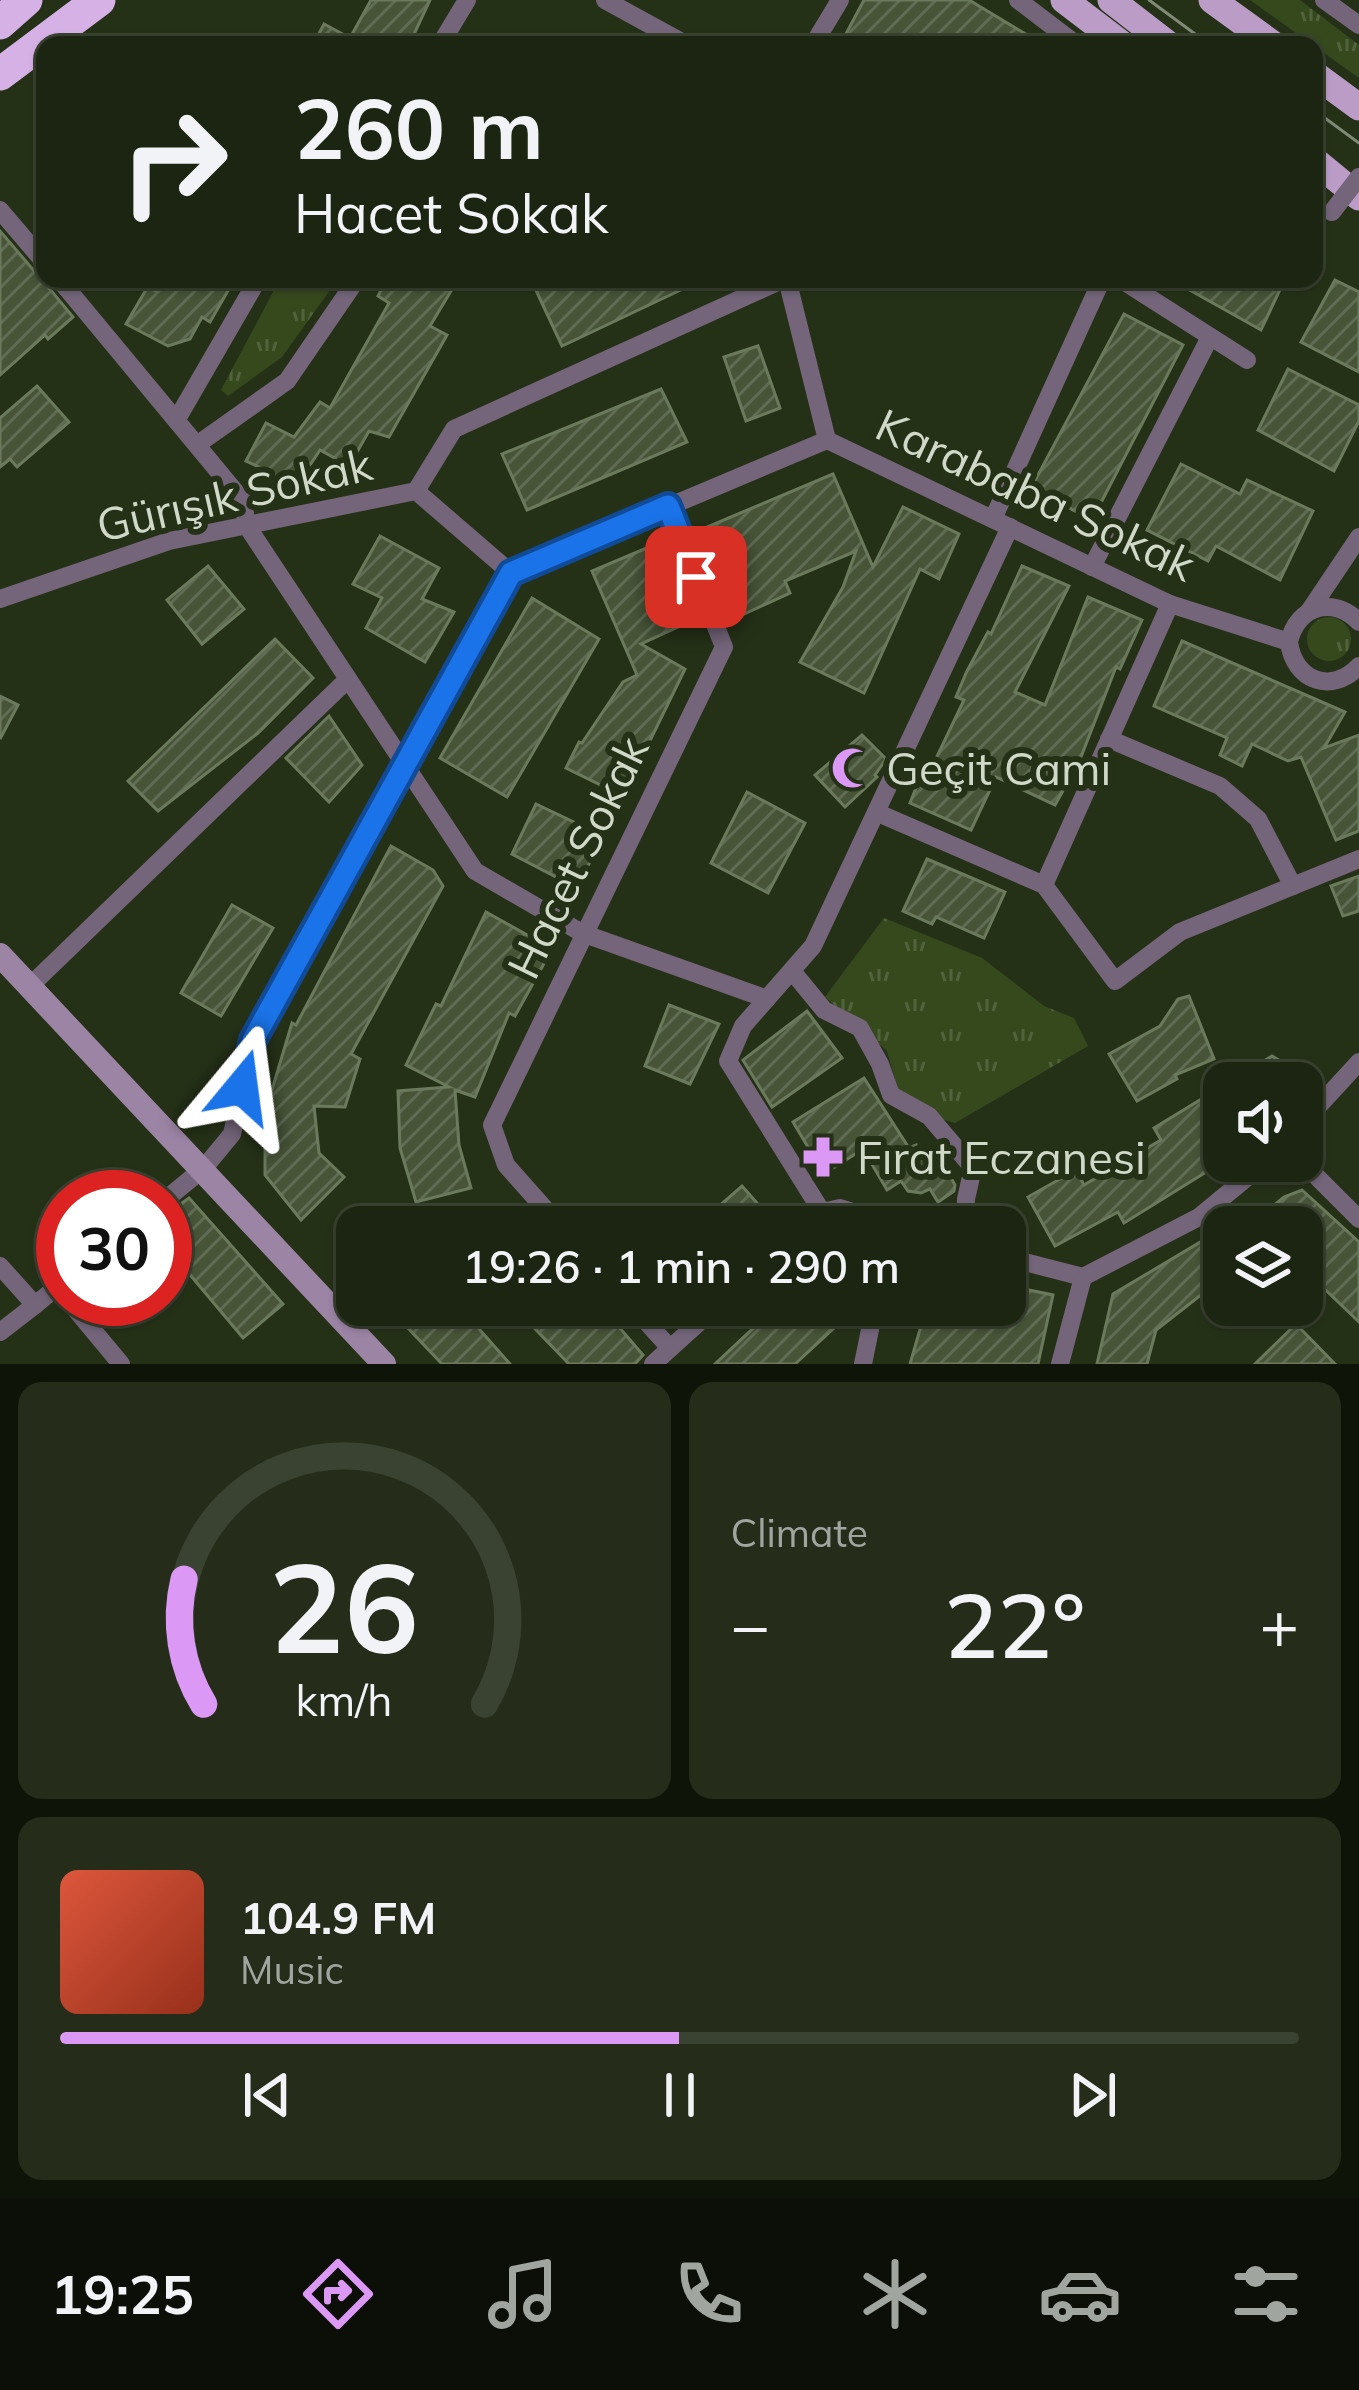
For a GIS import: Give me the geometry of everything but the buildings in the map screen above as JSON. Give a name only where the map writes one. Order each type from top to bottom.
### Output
[{"type":"highway","points":[[0,22],[26,0]]},
{"type":"highway","points":[[0,62],[68,0]]},
{"type":"highway","points":[[51,36],[99,0]]},
{"type":"highway","points":[[0,74],[36,47]]},
{"type":"main road","points":[[1064,0],[1112,36]]},
{"type":"main road","points":[[1111,0],[1157,36]]},
{"type":"main road","points":[[1213,0],[1262,36]]},
{"type":"main road","points":[[1323,81],[1359,107]]},
{"type":"main road","points":[[1323,169],[1359,196]]},
{"type":"street","points":[[445,36],[467,0]]},
{"type":"street","points":[[605,0],[671,36]]},
{"type":"street","points":[[818,36],[840,0]]},
{"type":"street","points":[[1018,0],[1064,36]]},
{"type":"street","points":[[1324,0],[1359,25]]},
{"type":"street","points":[[1332,212],[1359,177]]},
{"type":"street","points":[[0,210],[36,252]]},
{"type":"street","points":[[67,288],[243,501],[248,526],[476,871],[582,933],[766,999]]},
{"type":"street","points":[[177,418],[253,288]]},
{"type":"street","points":[[198,444],[287,381],[351,288]]},
{"type":"street","name":"Gürışık Sokak","points":[[0,599],[169,541],[416,491],[454,429],[766,288]]},
{"type":"street","points":[[788,288],[827,440]]},
{"type":"street","points":[[819,1206],[728,1061],[743,1026],[813,946],[878,813],[1098,288]]},
{"type":"street","points":[[1134,288],[1247,360]]},
{"type":"street","points":[[1092,567],[1210,337]]},
{"type":"street","name":"Karababa Sokak","points":[[511,573],[827,440],[1169,604],[1289,642]]},
{"type":"street","points":[[192,1178],[232,1134],[253,1040],[511,573],[416,491]]},
{"type":"street","name":"Hacet Sokak","points":[[542,1206],[506,1166],[491,1125],[724,647],[668,506]]},
{"type":"street","points":[[1359,537],[1292,629],[1289,642],[1297,668],[1319,682],[1344,679],[1359,666]]},
{"type":"street","points":[[1044,885],[1169,604]]},
{"type":"street","points":[[1310,610],[1336,606],[1359,622]]},
{"type":"street","points":[[30,986],[348,679]]},
{"type":"street","points":[[1109,739],[1220,786],[1258,819],[1293,886]]},
{"type":"street","points":[[878,813],[1044,885],[1115,981],[1180,932],[1359,859]]},
{"type":"street","points":[[3,966],[30,986],[205,1168],[384,1364]]},
{"type":"street","points":[[791,971],[824,1010],[860,1028],[891,1095],[929,1116],[973,1168],[968,1206]]},
{"type":"street","points":[[1323,1101],[1359,1061]]},
{"type":"street","points":[[1026,1262],[1084,1277],[1199,1217],[1242,1182]]},
{"type":"street","points":[[1322,1182],[1359,1219]]},
{"type":"street","points":[[0,1266],[34,1305],[0,1332]]},
{"type":"street","points":[[1060,1364],[1084,1277]]},
{"type":"street","points":[[91,1326],[121,1364]]},
{"type":"street","points":[[650,1326],[670,1348]]},
{"type":"street","points":[[652,1364],[695,1326]]},
{"type":"street","points":[[862,1364],[870,1326]]},
{"type":"green space","points":[[1250,0],[1300,0],[1359,45],[1359,78],[1323,52],[1323,36],[1300,36]]},
{"type":"green space","points":[[275,288],[332,288],[282,357],[228,396],[221,390]]},
{"type":"green space","points":[[1329,617],[1344,624],[1351,639],[1344,654],[1329,661],[1314,654],[1307,639],[1314,624]]},
{"type":"green space","points":[[884,918],[982,958],[1044,1006],[1074,1018],[1088,1046],[955,1123],[913,1111],[898,1090],[887,1051],[825,997]]},
{"type":"tram line","points":[[1149,0],[1198,36]]},
{"type":"tram line","points":[[1323,117],[1359,143]]},
{"type":"place","name":"Geçit Cami","points":[[852,768]]},
{"type":"place","name":"Fırat Eczanesi","points":[[823,1157]]},
{"type":"route","points":[[242,1087],[253,1040],[511,573],[668,506],[696,577]]}]
